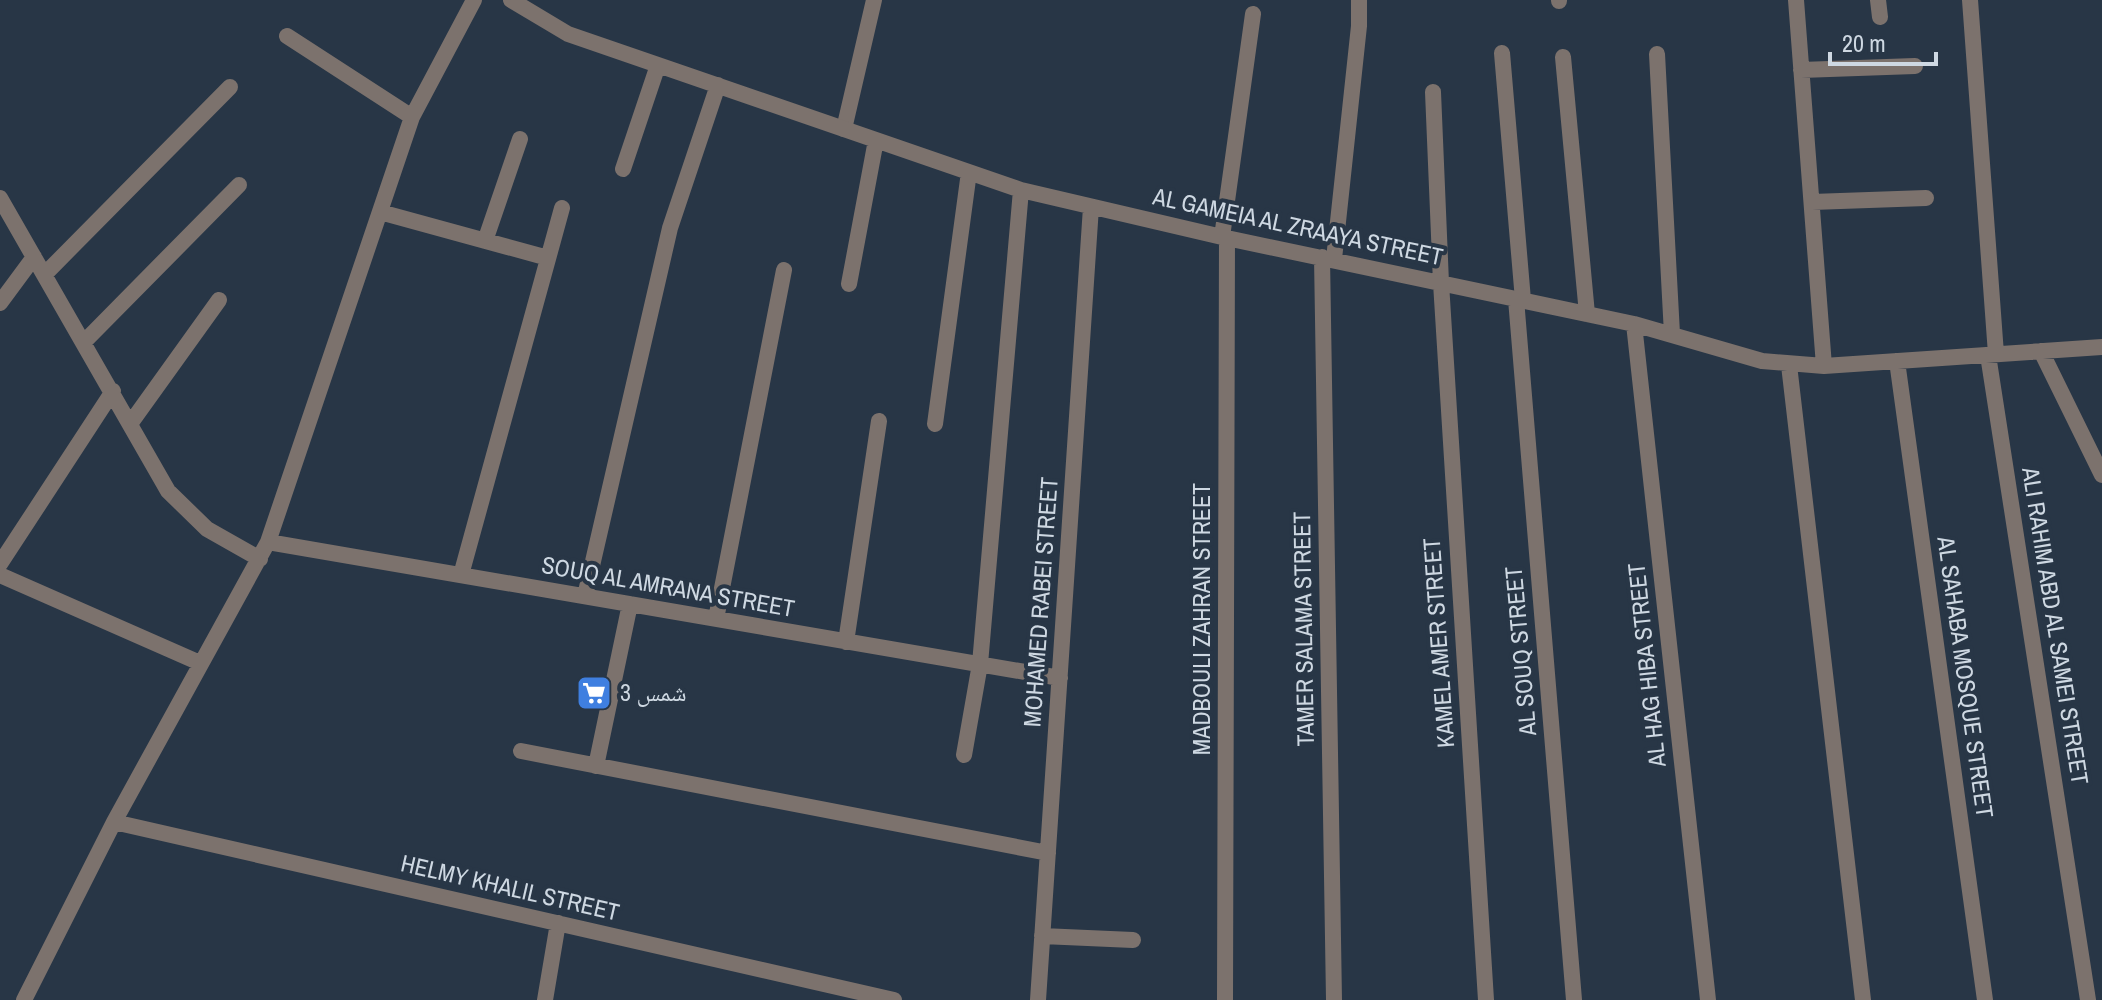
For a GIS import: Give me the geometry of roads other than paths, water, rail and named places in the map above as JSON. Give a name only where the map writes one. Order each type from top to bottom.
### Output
[{"type":"street","points":[[24,1000],[114,822],[268,542],[412,117],[474,0]]},
{"type":"street","name":"AL GAMEIA AL ZRAAYA STREET","points":[[511,0],[568,34],[1021,190],[1634,324],[1736,355],[1789,365],[1824,366],[2102,347]]},
{"type":"street","points":[[844,129],[874,0]]},
{"type":"street","name":"TAMER SALAMA STREET","points":[[1334,1000],[1328,258],[1359,26],[1359,0]]},
{"type":"street","points":[[1796,0],[1824,366]]},
{"type":"street","name":"ALI RAHIM ABD AL SAMEI STREET","points":[[1970,0],[1992,355],[2088,1000]]},
{"type":"street","name":"MADBOULI ZAHRAN STREET","points":[[1225,1000],[1225,237],[1253,14]]},
{"type":"street","points":[[287,36],[412,117]]},
{"type":"street","name":"AL SOUQ STREET","points":[[1502,53],[1574,1000]]},
{"type":"street","points":[[1657,54],[1672,334]]},
{"type":"street","points":[[1563,57],[1587,314]]},
{"type":"street","points":[[623,169],[658,65]]},
{"type":"street","points":[[1801,70],[1915,66]]},
{"type":"street","points":[[585,596],[670,228],[718,85]]},
{"type":"street","points":[[44,275],[230,87]]},
{"type":"street","name":"KAMEL AMER STREET","points":[[1433,92],[1441,283],[1486,1000]]},
{"type":"street","points":[[485,241],[520,139]]},
{"type":"street","points":[[849,284],[876,140]]},
{"type":"street","points":[[935,424],[969,172]]},
{"type":"street","points":[[83,343],[239,185]]},
{"type":"street","points":[[964,755],[980,664],[1021,190]]},
{"type":"street","points":[[0,198],[168,491],[207,529],[260,559]]},
{"type":"street","points":[[1812,202],[1926,198]]},
{"type":"street","name":"MOHAMED RABEI STREET","points":[[1038,1000],[1091,207]]},
{"type":"street","points":[[461,575],[562,208]]},
{"type":"street","points":[[380,212],[548,258]]},
{"type":"street","points":[[0,303],[34,257]]},
{"type":"street","points":[[716,619],[784,270]]},
{"type":"street","points":[[130,424],[219,300]]},
{"type":"street","name":"AL HAG HIBA STREET","points":[[1634,324],[1708,1000]]},
{"type":"street","points":[[2041,351],[2102,475]]},
{"type":"street","name":"AL SAHABA MOSQUE STREET","points":[[1897,361],[1985,1000]]},
{"type":"street","points":[[1789,365],[1863,1000]]},
{"type":"street","points":[[0,564],[113,391]]},
{"type":"street","points":[[846,642],[879,421]]},
{"type":"street","name":"SOUQ AL AMRANA STREET","points":[[268,542],[1060,678]]},
{"type":"street","points":[[0,575],[200,663]]},
{"type":"street","points":[[596,766],[630,604]]},
{"type":"street","points":[[521,751],[1048,853]]},
{"type":"street","name":"HELMY KHALIL STREET","points":[[114,822],[558,923],[852,995],[894,1000]]},
{"type":"street","points":[[545,1000],[558,923]]},
{"type":"street","points":[[1042,936],[1133,940]]},
{"type":"place","name":"شمس 3","points":[[594,693]]}]
